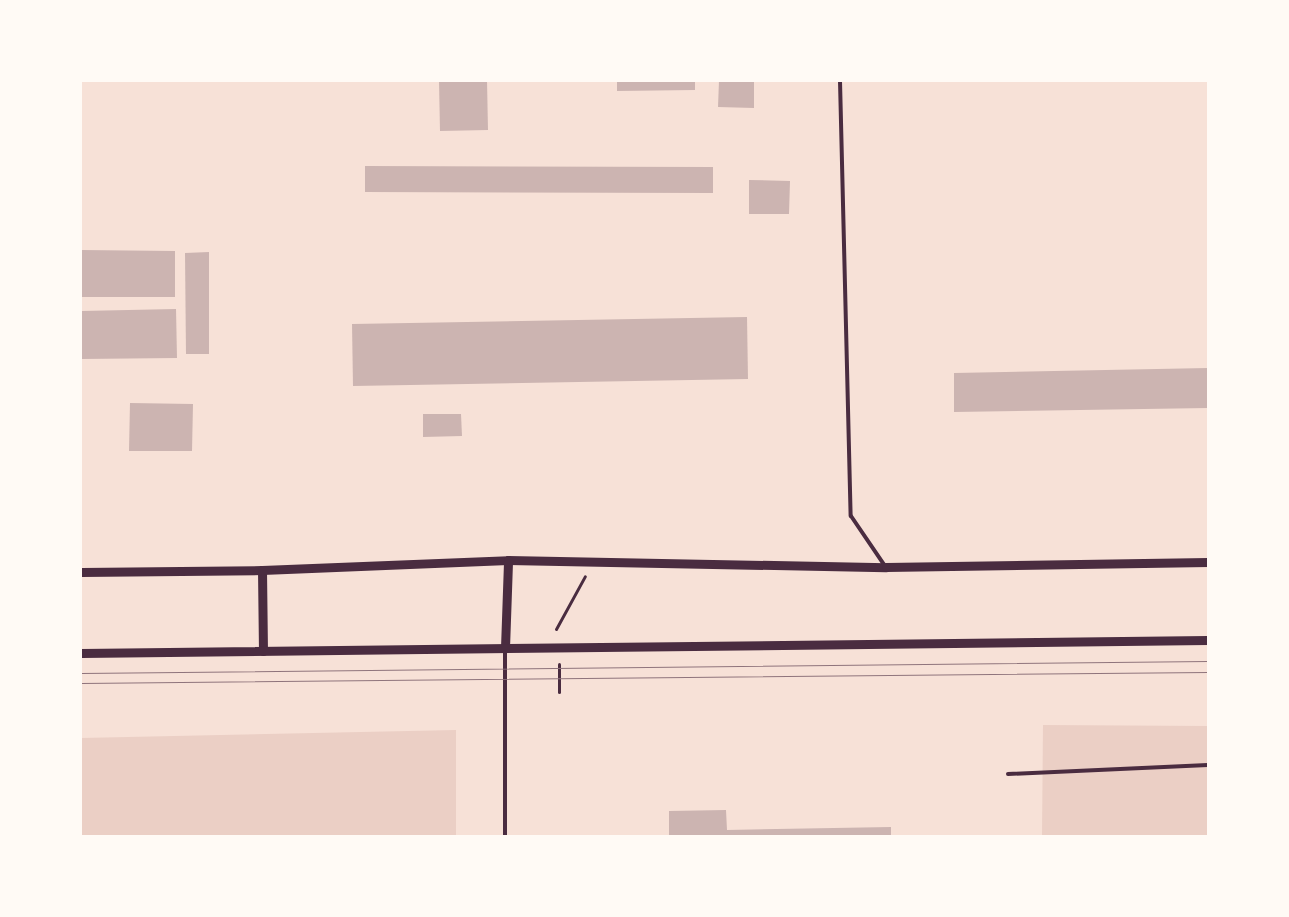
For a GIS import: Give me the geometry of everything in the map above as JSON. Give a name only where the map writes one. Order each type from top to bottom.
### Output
[{"type":"street","points":[[505,648],[508,560]]},
{"type":"street","points":[[81,572],[262,570],[508,560],[886,567],[1208,562]]},
{"type":"street","points":[[262,570],[263,651]]},
{"type":"street","points":[[81,653],[1208,640]]},
{"type":"lane","points":[[840,81],[851,516],[886,567]]},
{"type":"lane","points":[[505,648],[505,836]]},
{"type":"lane","points":[[1008,774],[1208,765]]},
{"type":"path","points":[[556,629],[587,573]]},
{"type":"path","points":[[558,664],[559,692]]},
{"type":"shaded area","points":[[1043,725],[1208,726],[1208,836],[1042,836]]},
{"type":"shaded area","points":[[456,730],[456,836],[81,836],[81,738]]},
{"type":"building","points":[[439,81],[487,81],[488,130],[440,131]]},
{"type":"building","points":[[617,81],[695,81],[695,90],[617,91]]},
{"type":"building","points":[[719,81],[754,81],[754,108],[718,107]]},
{"type":"building","points":[[365,166],[713,167],[713,193],[365,192]]},
{"type":"building","points":[[749,180],[790,181],[789,214],[749,214]]},
{"type":"building","points":[[81,250],[175,251],[175,297],[81,297]]},
{"type":"building","points":[[209,252],[209,354],[186,354],[185,253]]},
{"type":"building","points":[[176,309],[177,358],[81,359],[81,311]]},
{"type":"building","points":[[747,317],[748,379],[353,386],[352,324]]},
{"type":"building","points":[[1208,368],[1208,408],[954,412],[954,373]]},
{"type":"building","points":[[130,403],[193,404],[192,451],[129,451]]},
{"type":"building","points":[[423,414],[461,414],[462,436],[423,437]]},
{"type":"building","points":[[726,810],[727,830],[891,827],[891,836],[669,836],[669,811]]},
{"type":"tram line","points":[[81,673],[1208,661]]},
{"type":"tram line","points":[[81,683],[1208,672]]}]
